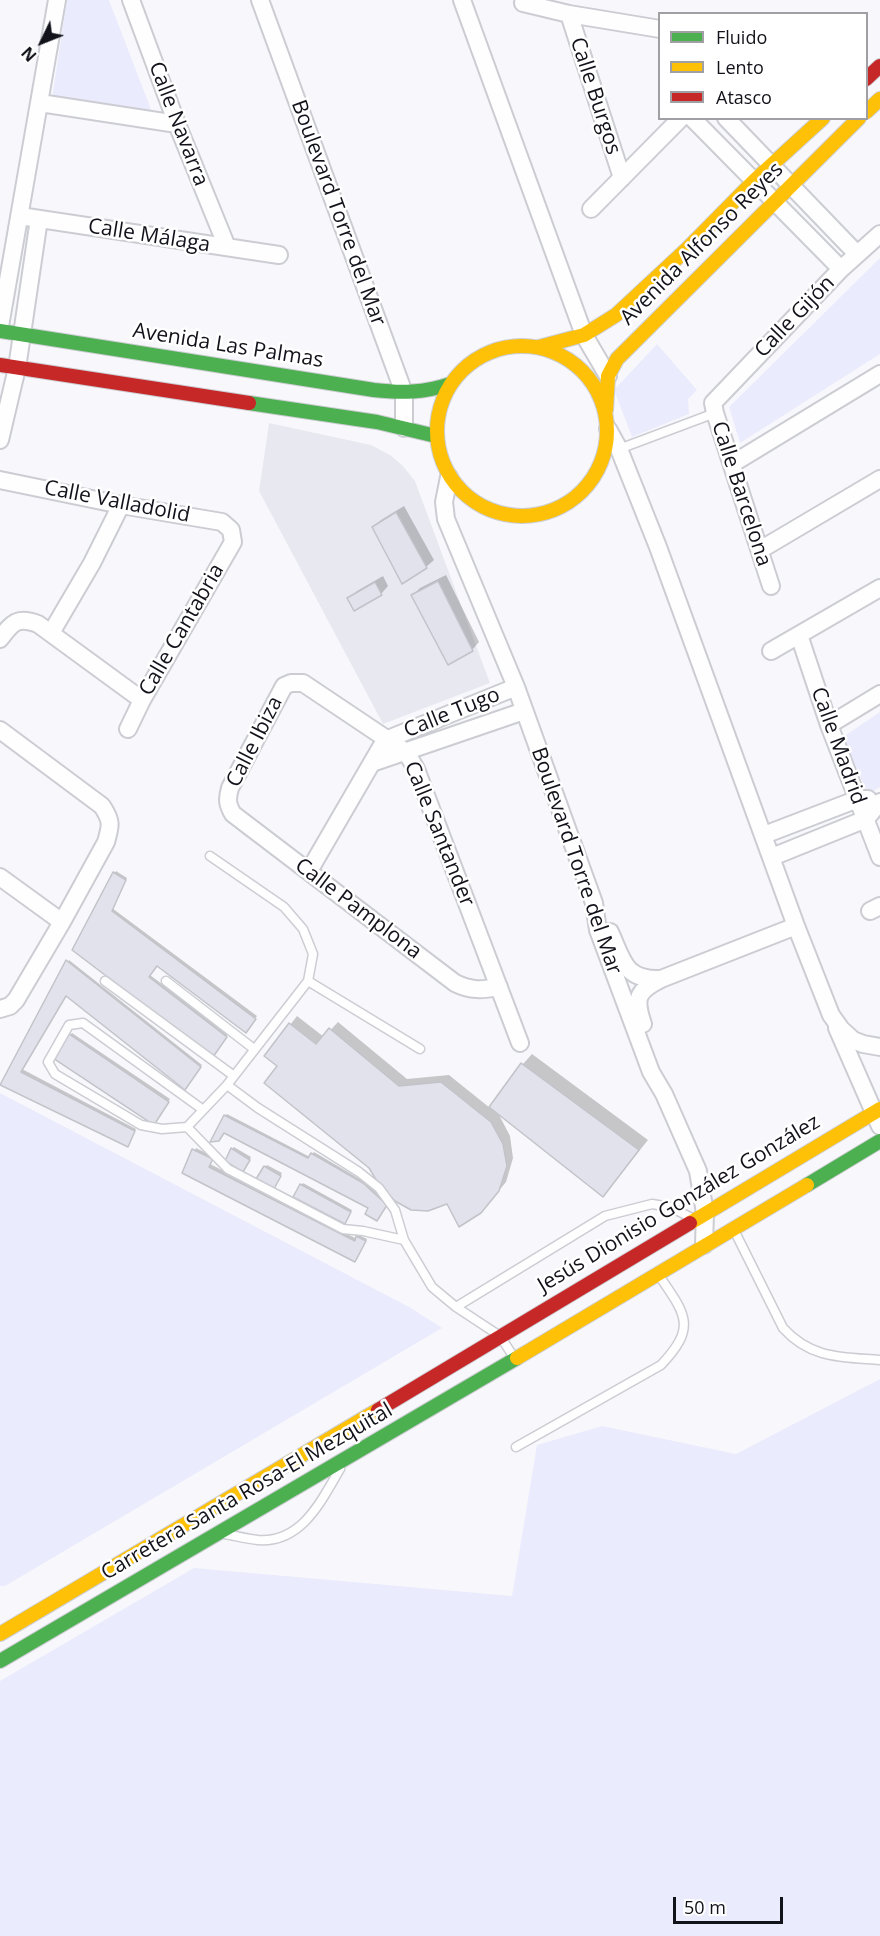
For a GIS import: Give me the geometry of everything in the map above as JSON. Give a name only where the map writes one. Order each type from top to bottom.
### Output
[{"type":"street","points":[[0,326],[57,0]]},
{"type":"street","name":"Calle Navarra","points":[[131,0],[177,124],[227,248]]},
{"type":"street","name":"Boulevard Torre del Mar","points":[[260,0],[404,393],[404,428]]},
{"type":"street","points":[[462,0],[584,335],[609,376]]},
{"type":"street","points":[[523,3],[569,14],[658,29]]},
{"type":"street","name":"Calle Burgos","points":[[569,14],[622,177]]},
{"type":"street","points":[[868,78],[880,66]]},
{"type":"street","points":[[868,111],[880,99]]},
{"type":"street","points":[[40,103],[177,124]]},
{"type":"street","points":[[591,209],[679,120]]},
{"type":"street","points":[[694,120],[841,269]]},
{"type":"street","points":[[728,120],[857,255]]},
{"type":"street","name":"Avenida Alfonso Reyes","points":[[539,347],[584,335],[616,315],[687,249],[754,181],[821,120]]},
{"type":"street","name":"Avenida Alfonso Reyes","points":[[607,422],[609,376],[617,359],[857,120]]},
{"type":"street","name":"Calle Málaga","points":[[20,216],[279,255]]},
{"type":"street","points":[[0,440],[17,368],[39,219]]},
{"type":"street","name":"Calle Gijón","points":[[714,408],[841,269],[880,234]]},
{"type":"street","name":"Avenida Las Palmas","points":[[0,331],[374,390],[404,393],[431,391],[450,384]]},
{"type":"street","points":[[607,422],[605,454],[595,477],[579,496],[558,509],[535,516],[510,516],[486,509],[465,496],[449,477],[440,457],[436,436],[439,409],[450,384],[467,365],[489,352],[514,346],[539,347],[563,356],[583,371],[598,391],[607,422],[658,547],[796,926],[831,1015],[878,1116]]},
{"type":"street","points":[[0,365],[377,422],[436,436]]},
{"type":"street","points":[[732,465],[880,374]]},
{"type":"street","name":"Calle Barcelona","points":[[714,408],[771,586]]},
{"type":"street","name":"Boulevard Torre del Mar","points":[[449,477],[444,502],[446,519],[516,687],[594,903],[598,930],[651,1072],[664,1094],[698,1171],[699,1216],[704,1245]]},
{"type":"street","points":[[760,550],[880,479]]},
{"type":"street","name":"Calle Valladolid","points":[[0,480],[121,505],[222,522],[231,530]]},
{"type":"street","points":[[51,633],[92,562],[121,505]]},
{"type":"street","name":"Calle Cantabria","points":[[128,729],[142,700],[232,542],[231,530]]},
{"type":"street","points":[[771,651],[880,588]]},
{"type":"street","points":[[0,639],[9,628],[20,621],[30,621],[51,633],[142,700]]},
{"type":"street","name":"Calle Madrid","points":[[799,635],[829,725],[880,857]]},
{"type":"street","name":"Calle Santander","points":[[291,683],[303,682],[406,752],[416,769],[520,1043]]},
{"type":"street","name":"Calle Ibiza","points":[[228,806],[230,788],[279,694],[284,686],[291,683]]},
{"type":"street","name":"Calle Tugo","points":[[388,739],[516,687]]},
{"type":"street","points":[[829,725],[880,694]]},
{"type":"street","name":"Calle Tugo","points":[[372,763],[524,711]]},
{"type":"street","points":[[451,713],[459,734]]},
{"type":"street","points":[[0,730],[96,801],[111,818],[106,842],[62,922],[16,1000],[10,1006],[0,1009]]},
{"type":"street","points":[[309,871],[388,739]]},
{"type":"street","points":[[764,835],[858,799],[880,801]]},
{"type":"street","points":[[772,857],[866,819],[880,801]]},
{"type":"street","name":"Calle Pamplona","points":[[228,806],[240,821],[455,983],[477,991],[499,987]]},
{"type":"street","points":[[0,877],[62,922]]},
{"type":"street","points":[[594,903],[628,970],[639,978],[661,979]]},
{"type":"street","points":[[664,1094],[660,1068],[638,1009],[637,1003],[642,991],[661,979],[796,926]]},
{"type":"street","points":[[831,1015],[853,1040],[880,1047]]},
{"type":"street","name":"Jesús Dionisio González González","points":[[0,1634],[699,1216],[878,1116]]},
{"type":"street","points":[[515,1359],[880,1141]]},
{"type":"street","name":"Carretera Santa Rosa-El Mezquital","points":[[0,1661],[515,1359]]},
{"type":"lane","points":[[619,449],[714,408]]},
{"type":"lane","points":[[202,1109],[83,1023],[69,1025],[48,1062],[56,1074],[141,1125],[162,1129],[187,1127],[227,1085],[308,981],[313,954],[303,929],[284,907],[210,856]]},
{"type":"lane","points":[[105,981],[234,1076]]},
{"type":"lane","points":[[166,981],[254,1049]]},
{"type":"lane","points":[[308,981],[420,1049]]},
{"type":"lane","points":[[227,1085],[370,1181],[396,1210],[404,1240],[432,1287],[456,1307],[500,1336],[515,1359]]},
{"type":"lane","points":[[187,1127],[228,1169],[343,1229],[404,1240]]},
{"type":"lane","points":[[456,1307],[605,1216],[652,1204],[699,1216]]},
{"type":"lane","points":[[734,1229],[783,1328],[793,1339],[809,1349],[824,1354],[880,1360]]},
{"type":"lane","points":[[516,1447],[662,1365],[677,1348],[684,1330],[684,1317],[679,1305],[658,1274]]},
{"type":"lane","points":[[219,1533],[258,1540],[287,1535],[297,1529],[312,1514],[346,1458]]},
{"type":"shaded area","points":[[67,0],[109,0],[152,112],[52,98]]},
{"type":"shaded area","points":[[880,258],[880,354],[740,443],[729,407]]},
{"type":"shaded area","points":[[657,344],[697,390],[688,399],[689,414],[632,437],[614,390]]},
{"type":"shaded area","points":[[269,423],[371,445],[390,455],[403,466],[415,481],[490,683],[383,724],[259,491]]},
{"type":"shaded area","points":[[880,712],[880,787],[868,794],[843,737]]},
{"type":"shaded area","points":[[0,1093],[411,1308],[442,1328],[5,1586],[0,1586]]},
{"type":"shaded area","points":[[880,1379],[880,1936],[0,1936],[0,1681],[194,1568],[512,1596],[537,1445],[602,1426],[736,1454]]},
{"type":"building","points":[[396,512],[427,568],[402,584],[372,527]]},
{"type":"building","points":[[438,581],[473,651],[448,665],[411,595]]},
{"type":"building","points":[[375,582],[382,595],[354,611],[347,598]]},
{"type":"building","points":[[113,872],[126,880],[112,911],[256,1019],[246,1033],[157,966],[149,977],[227,1037],[213,1057],[72,950]]},
{"type":"building","points":[[66,960],[201,1067],[185,1090],[66,996],[21,1072],[135,1131],[128,1147],[0,1085]]},
{"type":"building","points":[[289,1023],[316,1044],[329,1028],[399,1086],[441,1082],[491,1122],[503,1144],[507,1166],[499,1191],[481,1213],[459,1227],[447,1204],[428,1211],[411,1210],[395,1201],[378,1183],[369,1168],[264,1083],[277,1066],[264,1056]]},
{"type":"building","points":[[69,1034],[169,1102],[154,1125],[53,1058]]},
{"type":"building","points":[[521,1063],[639,1150],[603,1197],[489,1107]]},
{"type":"building","points":[[224,1115],[308,1158],[311,1153],[363,1183],[387,1205],[377,1221],[365,1214],[368,1208],[224,1133],[219,1141],[210,1142]]},
{"type":"building","points":[[231,1148],[250,1160],[243,1172],[225,1161]]},
{"type":"building","points":[[192,1149],[213,1159],[209,1167],[355,1241],[356,1236],[366,1241],[355,1262],[182,1173]]},
{"type":"building","points":[[264,1166],[281,1176],[274,1189],[256,1179]]},
{"type":"building","points":[[300,1184],[351,1212],[345,1224],[293,1197]]},
{"type":"traffic: fast","points":[[0,331],[374,390],[412,392],[450,384]]},
{"type":"traffic: fast","points":[[249,403],[377,422],[436,436]]},
{"type":"traffic: fast","points":[[807,1185],[880,1141]]},
{"type":"traffic: fast","points":[[0,1661],[517,1358]]},
{"type":"traffic: slow","points":[[868,110],[880,99]]},
{"type":"traffic: slow","points":[[539,347],[584,335],[616,315],[687,249],[754,181],[821,120]]},
{"type":"traffic: slow","points":[[606,410],[608,376],[617,359],[857,120]]},
{"type":"traffic: slow","points":[[522,346],[539,347],[555,352],[582,371],[601,398],[606,414],[607,431],[606,448],[601,464],[582,491],[555,510],[539,515],[522,516],[505,515],[489,510],[462,491],[443,464],[438,448],[437,431],[438,414],[443,398],[462,371],[489,352],[505,347],[522,346]]},
{"type":"traffic: slow","points":[[690,1223],[880,1109]]},
{"type":"traffic: slow","points":[[517,1358],[807,1185]]},
{"type":"traffic: slow","points":[[0,1634],[378,1410]]},
{"type":"traffic: jam","points":[[868,77],[880,66]]},
{"type":"traffic: jam","points":[[0,365],[249,403]]},
{"type":"traffic: jam","points":[[378,1410],[690,1223]]}]
